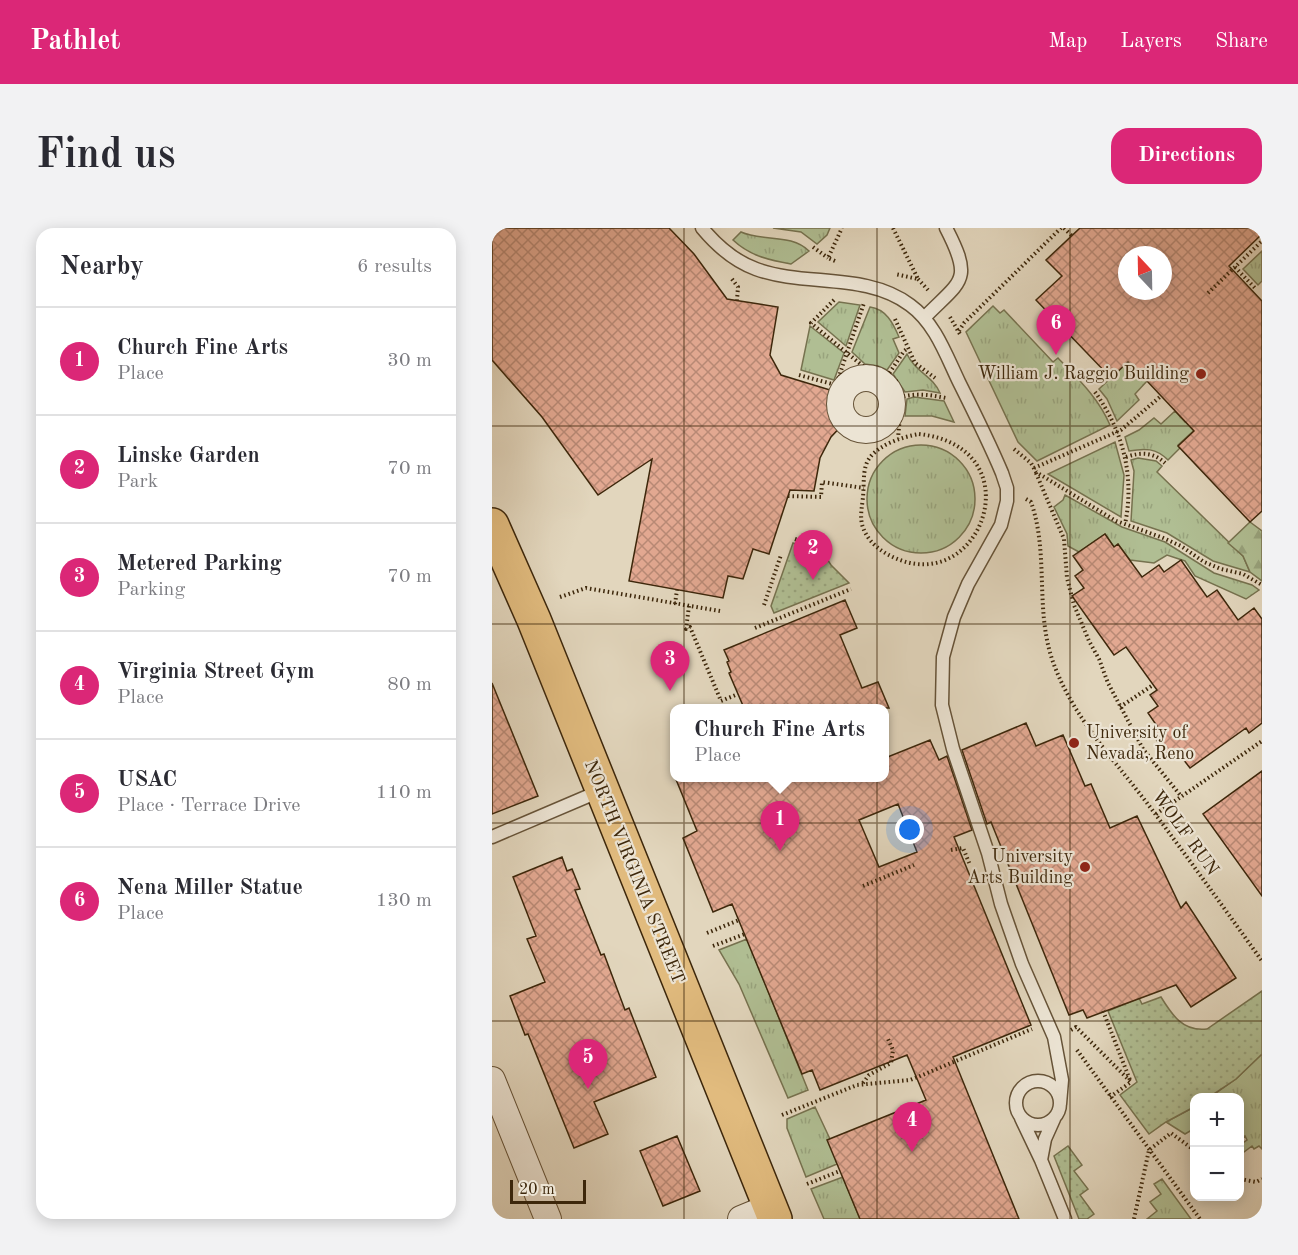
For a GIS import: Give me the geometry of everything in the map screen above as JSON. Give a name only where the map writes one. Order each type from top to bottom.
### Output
[{"type":"main road","name":"NORTH VIRGINIA STREET","points":[[492,525],[500,560],[601,790],[762,1215]]},
{"type":"street","points":[[492,1080],[548,1219]]},
{"type":"lane","points":[[702,228],[738,261],[757,270],[866,286],[889,292],[909,304],[924,318],[938,339],[996,458],[1007,488],[1007,501],[1001,525],[968,584],[954,617],[943,657],[942,705],[953,749],[988,853],[1001,904],[1022,964],[1053,1037],[1062,1080],[1060,1104],[1045,1139],[1041,1160]]},
{"type":"lane","points":[[924,318],[958,284],[961,273],[961,261],[946,228]]},
{"type":"lane","points":[[492,837],[601,790]]},
{"type":"lane","points":[[1060,1104],[1056,1091],[1046,1082],[1032,1082],[1025,1085],[1016,1097],[1016,1105],[1021,1118],[1065,1219]]},
{"type":"lane","points":[[1021,1118],[1034,1125],[1049,1122],[1055,1117]]},
{"type":"path","points":[[828,258],[842,228]]},
{"type":"path","points":[[890,273],[918,279],[893,228]]},
{"type":"path","points":[[959,332],[964,323],[1063,228],[1072,236]]},
{"type":"path","points":[[1208,293],[1262,241]]},
{"type":"path","points":[[813,247],[837,262]]},
{"type":"path","points":[[1235,267],[1255,288]]},
{"type":"path","points":[[836,299],[811,323],[848,352],[882,384],[898,438]]},
{"type":"path","points":[[855,300],[870,303]]},
{"type":"path","points":[[834,391],[864,301]]},
{"type":"path","points":[[939,303],[959,332],[963,342]]},
{"type":"path","points":[[890,314],[896,321],[915,363],[939,381]]},
{"type":"path","points":[[882,384],[908,348]]},
{"type":"path","points":[[839,377],[853,370],[882,384],[948,398]]},
{"type":"path","points":[[800,375],[836,385]]},
{"type":"path","points":[[944,390],[951,407]]},
{"type":"path","points":[[1095,392],[1108,412],[1126,458],[1129,508],[1125,525]]},
{"type":"path","points":[[1035,470],[1117,432],[1161,396]]},
{"type":"path","points":[[970,451],[983,478],[987,500],[982,522],[970,542],[953,556],[932,564],[909,564],[888,556],[871,541],[860,524],[866,464],[880,448],[898,438],[919,434],[939,436],[958,445],[973,460]]},
{"type":"path","points":[[1011,447],[1035,470],[1098,511],[1125,525],[1181,546],[1204,562],[1221,569],[1244,574],[1262,585]]},
{"type":"path","points":[[1126,458],[1138,453],[1146,453],[1158,457],[1165,463]]},
{"type":"path","points":[[1035,470],[1064,539],[1067,578],[1074,605],[1120,707],[1143,749],[1181,796]]},
{"type":"path","points":[[788,496],[821,497],[822,482],[864,488]]},
{"type":"path","name":"WOLF RUN","points":[[1007,488],[1032,502],[1038,520],[1043,622],[1052,658],[1068,697],[1262,961]]},
{"type":"path","points":[[795,538],[821,548]]},
{"type":"path","points":[[764,605],[781,555]]},
{"type":"path","points":[[560,597],[586,588],[720,611]]},
{"type":"path","points":[[755,628],[851,589]]},
{"type":"path","points":[[675,604],[677,590]]},
{"type":"path","points":[[689,606],[686,629],[690,627],[721,701],[738,694]]},
{"type":"path","points":[[1120,707],[1153,685]]},
{"type":"path","points":[[1156,814],[1262,741]]},
{"type":"path","points":[[863,886],[914,866]]},
{"type":"path","points":[[707,933],[739,920]]},
{"type":"path","points":[[713,946],[745,934]]},
{"type":"path","points":[[1103,1011],[1131,1082]]},
{"type":"path","points":[[1065,1034],[1076,1027],[1131,1082]]},
{"type":"path","points":[[862,1084],[869,1075],[891,1063],[893,1050],[888,1039]]},
{"type":"path","points":[[1072,1043],[1200,1219]]},
{"type":"path","points":[[782,1115],[862,1084],[910,1080],[983,1049]]},
{"type":"path","points":[[1110,1097],[1131,1082]]},
{"type":"path","points":[[1134,1219],[1149,1149],[1172,1133],[1190,1147]]},
{"type":"path","points":[[807,1184],[840,1171]]},
{"type":"path","points":[[1244,1180],[1256,1182],[1262,1179]]},
{"type":"green space","points":[[773,228],[830,228],[827,235],[817,244],[801,232]]},
{"type":"green space","points":[[741,232],[794,242],[809,251],[791,264],[767,259],[753,254],[733,240]]},
{"type":"green space","points":[[1262,251],[1262,281],[1258,285],[1243,269]]},
{"type":"green space","points":[[839,302],[860,305],[846,346],[818,322]]},
{"type":"green space","points":[[993,306],[1000,313],[1004,310],[1053,362],[1058,358],[1094,397],[1110,425],[1037,461],[1018,442],[966,332]]},
{"type":"green space","points":[[870,307],[885,314],[899,337],[893,339],[899,353],[887,370],[865,364],[852,352]]},
{"type":"green space","points":[[810,326],[844,353],[834,380],[801,370]]},
{"type":"green space","points":[[907,354],[940,393],[923,390],[905,392],[893,374]]},
{"type":"green space","points":[[1136,354],[1135,369],[1147,381],[1135,394],[1139,400],[1117,421],[1107,399],[1099,389]]},
{"type":"green space","points":[[914,397],[944,401],[954,422],[932,416],[905,416],[907,399]]},
{"type":"green space","points":[[1175,411],[1185,422],[1194,414],[1202,423],[1178,445],[1180,448],[1168,460],[1150,450],[1129,451],[1125,437],[1139,430],[1154,418],[1161,424]]},
{"type":"green space","points":[[1115,442],[1124,475],[1121,517],[1048,474]]},
{"type":"green space","points":[[921,445],[942,449],[959,461],[971,478],[975,499],[971,520],[959,537],[942,549],[921,553],[900,549],[883,537],[871,520],[867,499],[871,478],[883,461],[900,449]]},
{"type":"green space","points":[[1138,458],[1156,461],[1162,466],[1157,472],[1243,556],[1250,572],[1213,561],[1167,533],[1131,521],[1134,471],[1131,460]]},
{"type":"green space","points":[[1065,495],[1122,527],[1165,542],[1214,573],[1252,585],[1259,590],[1246,599],[1195,576],[1185,561],[1167,555],[1154,563],[1130,560],[1118,544],[1114,547],[1105,534],[1079,552],[1068,546],[1067,534],[1054,507],[1063,500]]},
{"type":"green space","points":[[1250,522],[1262,531],[1262,581],[1250,572],[1243,556],[1228,543]]},
{"type":"green space","points":[[793,543],[824,554],[831,565],[849,583],[774,613],[771,606]]},
{"type":"green space","points":[[747,939],[808,1090],[788,1098],[739,984],[719,950]]},
{"type":"green space","points":[[1262,991],[1262,1054],[1236,1079],[1215,1093],[1190,1093],[1190,1109],[1149,1134],[1120,1095],[1137,1082],[1108,1011],[1139,998],[1142,1004],[1161,997],[1179,1021],[1191,1028],[1207,1029]]},
{"type":"green space","points":[[1262,1054],[1262,1149],[1259,1146],[1254,1149],[1252,1146],[1244,1152],[1244,1142],[1247,1140],[1244,1137],[1244,1093],[1216,1093],[1236,1079]]},
{"type":"green space","points":[[815,1107],[830,1139],[837,1164],[806,1177],[787,1128],[787,1119]]},
{"type":"green space","points":[[1190,1109],[1190,1131],[1185,1134],[1166,1122]]},
{"type":"green space","points":[[1068,1146],[1082,1165],[1074,1171],[1088,1189],[1080,1195],[1094,1214],[1087,1219],[1079,1219],[1054,1156]]},
{"type":"green space","points":[[843,1177],[860,1219],[824,1219],[811,1189]]},
{"type":"green space","points":[[1162,1179],[1191,1219],[1147,1219],[1157,1211],[1150,1202],[1161,1194],[1154,1184]]},
{"type":"building","points":[[492,228],[669,228],[694,254],[727,299],[778,307],[770,355],[781,375],[840,393],[840,408],[846,421],[831,437],[820,458],[814,491],[790,490],[769,554],[753,549],[743,579],[728,576],[723,598],[629,581],[652,459],[598,495],[542,417],[492,360]]},
{"type":"building","name":"William J. Raggio Building","points":[[1080,228],[1262,228],[1262,234],[1229,266],[1262,301],[1262,511],[1250,522],[1178,446],[1194,431],[1147,381],[1128,362],[1111,378],[1036,300],[1062,276],[1046,260]]},
{"type":"building","points":[[1105,534],[1114,547],[1118,544],[1142,577],[1159,565],[1164,572],[1181,560],[1207,597],[1217,590],[1238,620],[1254,608],[1262,619],[1262,723],[1249,733],[1246,728],[1190,768],[1176,750],[1168,756],[1150,731],[1157,726],[1148,713],[1158,706],[1150,695],[1157,690],[1126,647],[1114,655],[1072,596],[1084,588],[1075,576],[1083,570],[1073,556]]},
{"type":"building","points":[[845,600],[857,628],[840,635],[862,688],[878,682],[887,704],[742,704],[729,673],[731,672],[727,662],[729,661],[724,650]]},
{"type":"building","points":[[492,683],[538,796],[492,814]]},
{"type":"building","name":"University Arts Building","points":[[1026,723],[1036,746],[1063,735],[1085,786],[1091,784],[1110,828],[1137,816],[1181,908],[1186,902],[1236,978],[1191,1007],[1176,985],[1087,1018],[1083,1010],[1069,1015],[991,822],[987,824],[962,750]]},
{"type":"building","points":[[930,740],[939,760],[947,756],[972,830],[954,837],[1031,1025],[953,1057],[1019,1219],[860,1219],[827,1140],[926,1100],[907,1055],[820,1090],[812,1070],[802,1074],[732,904],[713,912],[683,838],[697,831],[677,782],[889,782],[889,756]],"holes":[[[898,804],[917,852],[879,867],[859,820]]]},
{"type":"building","points":[[1262,771],[1262,896],[1203,814]]},
{"type":"building","points":[[562,857],[567,871],[572,869],[580,889],[575,890],[601,955],[604,954],[625,1010],[629,1008],[656,1077],[594,1102],[608,1134],[574,1148],[528,1034],[525,1035],[510,996],[545,982],[527,939],[536,936],[513,877]]},
{"type":"building","points":[[677,1136],[700,1191],[663,1206],[640,1151]]},
{"type":"place","name":"Nena Miller Statue","points":[[1056,355]]},
{"type":"place","name":"William J. Raggio Building","points":[[1201,374]]},
{"type":"place","name":"Linske Garden","points":[[813,580]]},
{"type":"place","name":"Metered Parking","points":[[670,691]]},
{"type":"place","name":"University of Nevada, Reno","points":[[1074,743]]},
{"type":"place","name":"Church Fine Arts","points":[[780,851]]},
{"type":"place","name":"University Arts Building","points":[[1085,867]]},
{"type":"place","name":"USAC","points":[[588,1089]]},
{"type":"place","name":"Virginia Street Gym","points":[[912,1152]]}]
